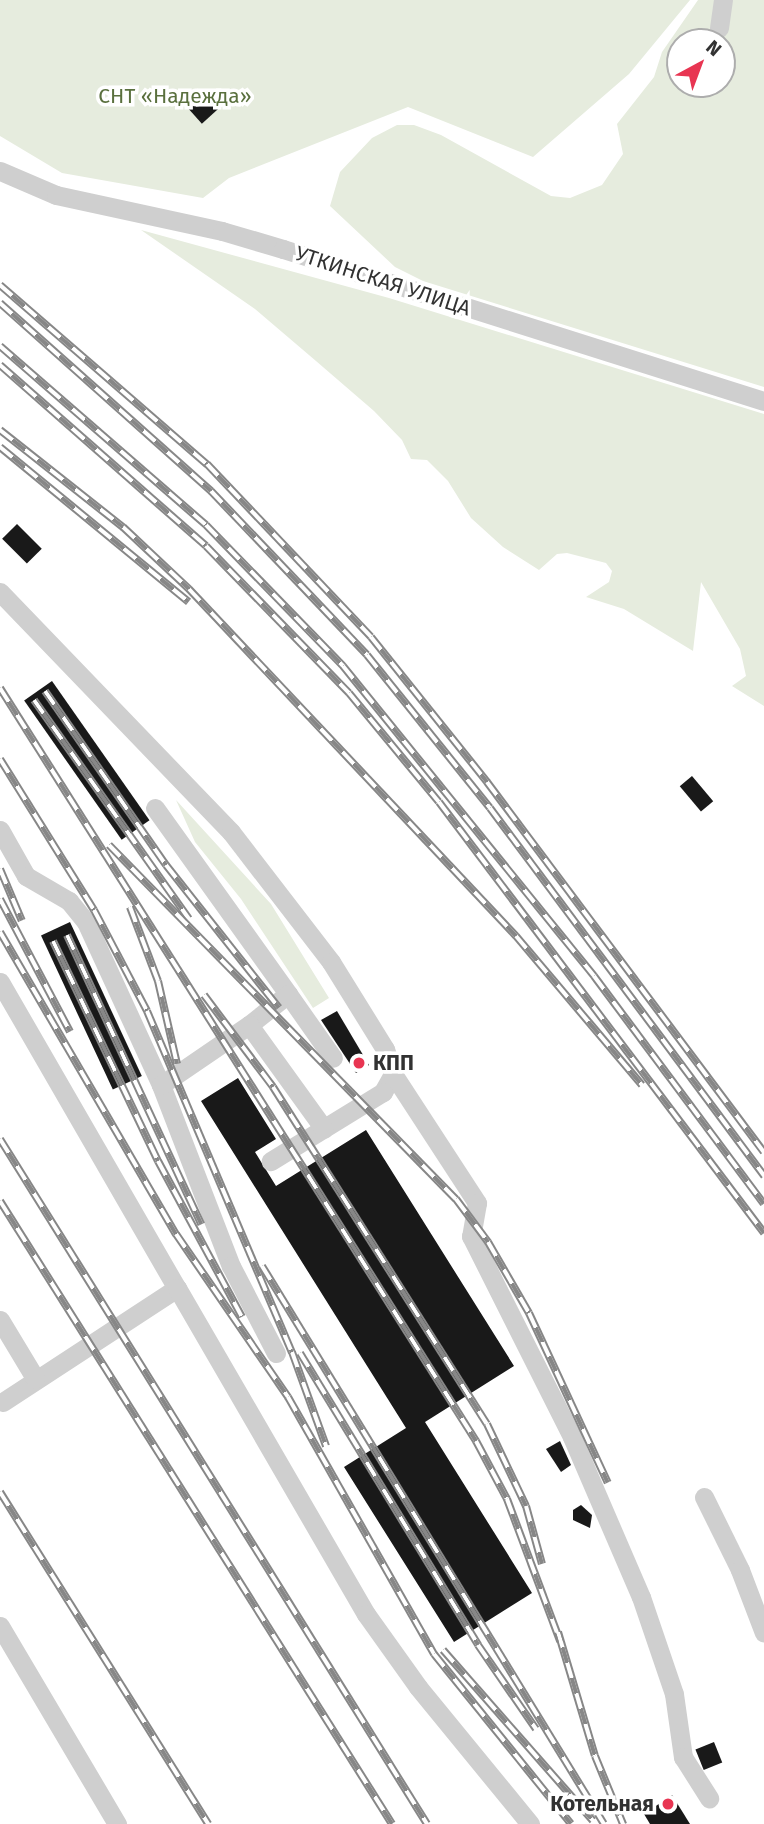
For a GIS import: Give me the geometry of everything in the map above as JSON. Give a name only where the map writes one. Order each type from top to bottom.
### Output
[{"type":"street","points":[[719,28],[723,0]]},
{"type":"street","name":"УТКИНСКАЯ УЛИЦА","points":[[0,171],[55,195],[234,234],[764,401]]},
{"type":"street","points":[[0,592],[268,877],[331,962],[385,1049],[393,1074],[477,1203],[471,1236],[572,1437],[641,1597],[674,1694],[682,1757],[709,1798]]},
{"type":"street","points":[[155,808],[333,1058]]},
{"type":"street","points":[[0,830],[26,876],[79,911],[161,1085],[231,1266],[276,1353]]},
{"type":"street","points":[[0,982],[366,1614],[418,1687],[530,1824]]},
{"type":"street","points":[[161,1085],[249,1025],[288,994]]},
{"type":"street","points":[[249,1025],[324,1129]]},
{"type":"street","points":[[271,1161],[383,1092],[393,1074]]},
{"type":"street","points":[[3,1402],[177,1288]]},
{"type":"street","points":[[0,1320],[36,1378]]},
{"type":"street","points":[[704,1497],[740,1570],[764,1633]]},
{"type":"street","points":[[0,1626],[117,1824]]},
{"type":"green space","name":"СНТ «Надежда»","points":[[0,0],[690,0],[629,74],[533,157],[408,107],[229,178],[203,198],[62,173],[0,136]]},
{"type":"green space","points":[[698,0],[764,0],[764,387],[423,281],[395,267],[330,206],[340,172],[372,138],[397,125],[414,125],[441,135],[551,196],[570,198],[602,185],[623,154],[617,124],[654,77],[666,46],[666,98],[736,98],[736,28],[679,28]]},
{"type":"green space","points":[[141,230],[389,298],[764,414],[764,706],[732,686],[746,676],[740,649],[701,582],[693,651],[624,609],[586,597],[609,582],[612,571],[606,563],[567,553],[557,554],[539,570],[503,547],[471,518],[448,481],[427,460],[411,459],[402,440],[374,411],[316,361],[255,309]]},
{"type":"green space","points":[[176,800],[271,904],[329,998],[313,1008],[241,899],[195,842]]},
{"type":"building","points":[[203,89],[220,108],[202,124],[185,105]]},
{"type":"building","points":[[17,524],[42,549],[27,564],[2,539]]},
{"type":"building","points":[[52,681],[150,820],[122,840],[24,701]]},
{"type":"building","points":[[692,776],[713,801],[701,812],[680,786]]},
{"type":"building","points":[[70,922],[142,1076],[113,1090],[41,936]]},
{"type":"building","points":[[337,1011],[369,1065],[356,1073],[321,1020]]},
{"type":"building","points":[[238,1078],[276,1139],[255,1152],[276,1186],[366,1130],[514,1366],[425,1422],[532,1593],[454,1642],[344,1467],[406,1428],[201,1101]]},
{"type":"building","points":[[560,1441],[571,1465],[561,1472],[546,1449]]},
{"type":"building","points":[[581,1505],[592,1515],[590,1528],[573,1520],[573,1510]]},
{"type":"building","points":[[714,1742],[722,1762],[704,1770],[695,1749]]},
{"type":"building","name":"Котельная","points":[[672,1795],[690,1824],[650,1824],[644,1814]]},
{"type":"railway","points":[[0,285],[207,464],[371,637],[487,782],[764,1152]]},
{"type":"railway","points":[[0,303],[211,491],[367,655],[490,808],[764,1176]]},
{"type":"railway","points":[[0,346],[206,525],[343,666],[594,976],[764,1204]]},
{"type":"railway","points":[[0,365],[206,546],[349,693],[439,802],[764,1233]]},
{"type":"railway","points":[[0,430],[123,527],[189,589],[516,936],[642,1085]]},
{"type":"railway","points":[[0,447],[189,602]]},
{"type":"railway","points":[[0,688],[476,1441],[507,1499],[560,1641]]},
{"type":"railway","points":[[45,691],[166,865],[279,1008]]},
{"type":"railway","points":[[34,700],[189,919]]},
{"type":"railway","points":[[0,759],[94,910],[147,1011],[292,1352],[326,1446]]},
{"type":"railway","points":[[109,845],[456,1199],[488,1242],[529,1313],[608,1483]]},
{"type":"railway","points":[[0,869],[22,921]]},
{"type":"railway","points":[[0,899],[70,1032]]},
{"type":"railway","points":[[130,907],[158,981],[177,1064]]},
{"type":"railway","points":[[0,932],[176,1234],[288,1397],[434,1654],[571,1824]]},
{"type":"railway","points":[[67,935],[201,1224]]},
{"type":"railway","points":[[53,941],[158,1161],[242,1317]]},
{"type":"railway","points":[[204,995],[273,1087],[487,1424],[526,1506],[542,1564]]},
{"type":"railway","points":[[0,1139],[427,1824]]},
{"type":"railway","points":[[0,1201],[392,1824]]},
{"type":"railway","points":[[262,1266],[604,1824]]},
{"type":"railway","points":[[300,1353],[478,1645],[536,1729]]},
{"type":"railway","points":[[0,1492],[208,1824]]},
{"type":"railway","points":[[558,1632],[595,1756],[623,1824]]},
{"type":"railway","points":[[443,1650],[593,1821]]},
{"type":"place","name":"КПП","points":[[359,1063]]},
{"type":"place","name":"Котельная","points":[[668,1804]]}]
